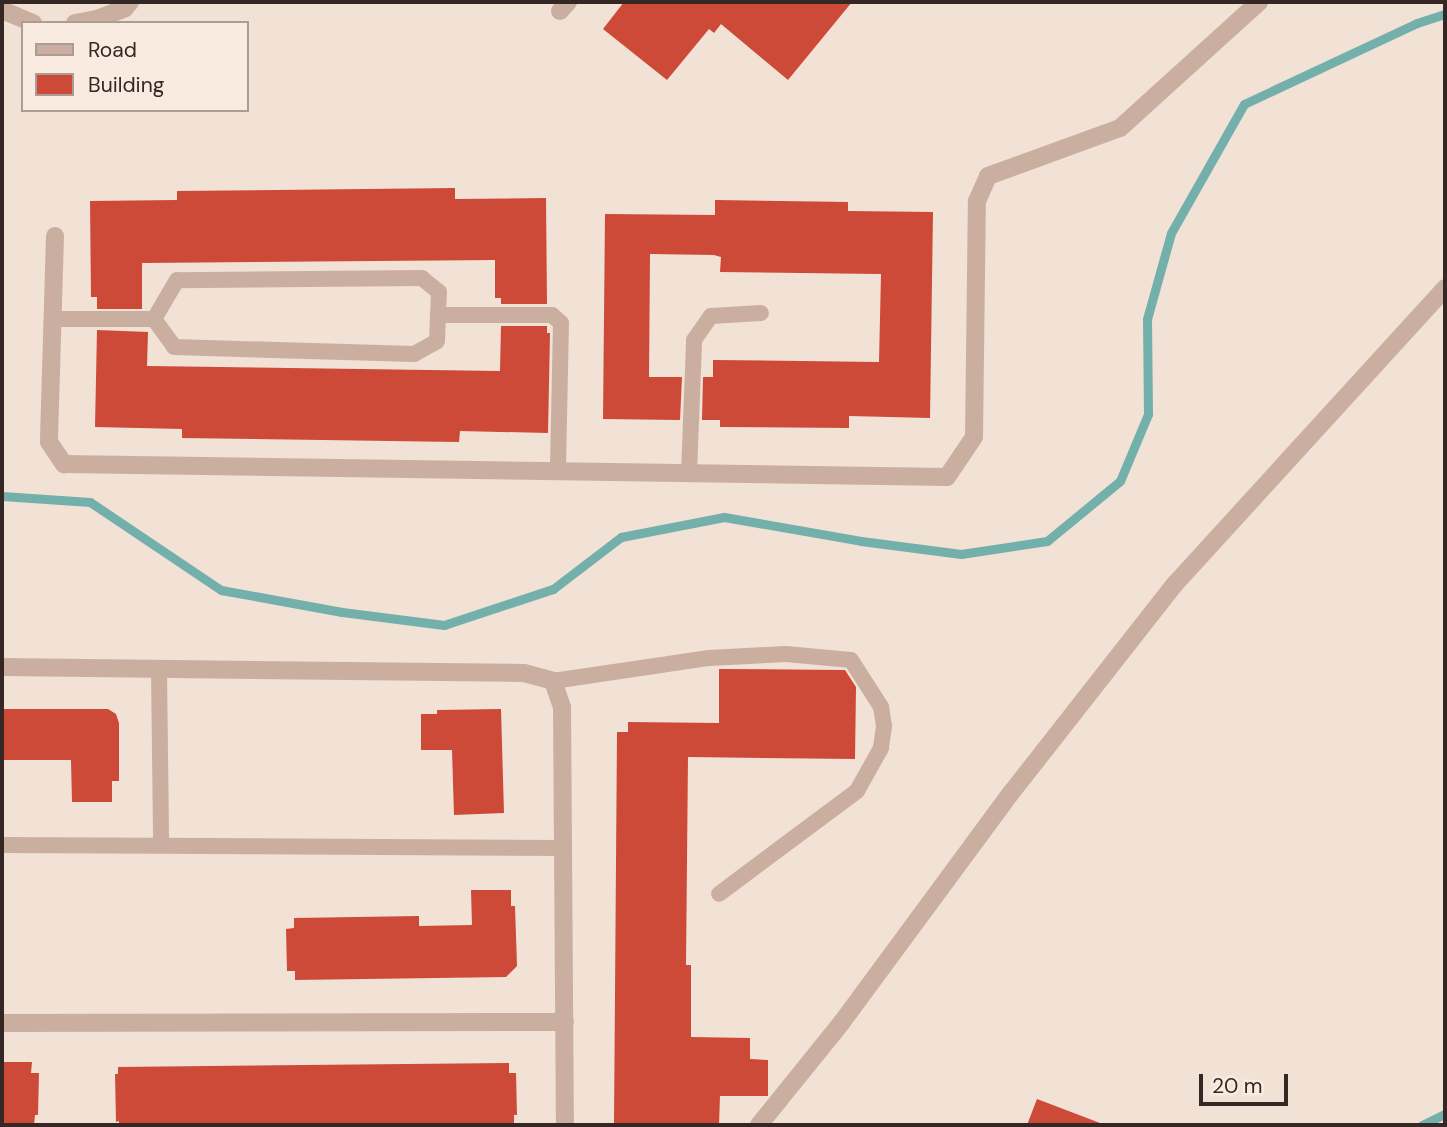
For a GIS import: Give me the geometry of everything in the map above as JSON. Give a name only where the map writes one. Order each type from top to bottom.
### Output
[{"type":"street","points":[[86,21],[125,8],[130,2]]},
{"type":"street","points":[[55,236],[49,442],[64,464],[947,477],[974,437],[977,201],[989,176],[1120,128],[1259,2]]},
{"type":"street","points":[[2,10],[28,21]]},
{"type":"street","points":[[759,1125],[842,1022],[1011,793],[1175,584],[1445,288]]},
{"type":"street","points":[[2,667],[524,673],[553,681],[562,707],[565,1125]]},
{"type":"street","points":[[2,1023],[565,1022]]},
{"type":"lane","points":[[422,278],[439,292],[437,341],[414,354],[174,347],[155,319],[177,280],[422,278]]},
{"type":"lane","points":[[689,473],[694,340],[711,316],[761,313]]},
{"type":"lane","points":[[438,315],[552,315],[561,323],[558,471]]},
{"type":"lane","points":[[53,319],[155,319]]},
{"type":"lane","points":[[553,681],[709,657],[786,654],[851,660],[881,707],[884,726],[881,748],[857,791],[719,894]]},
{"type":"lane","points":[[159,670],[161,845]]},
{"type":"lane","points":[[2,845],[562,848]]},
{"type":"building","points":[[624,2],[852,2],[788,80],[721,24],[714,33],[709,29],[667,80],[603,29]]},
{"type":"building","points":[[455,188],[455,199],[546,198],[547,304],[501,304],[501,298],[495,298],[495,260],[142,263],[142,309],[97,309],[97,297],[91,297],[90,201],[177,200],[177,191]]},
{"type":"building","points":[[715,200],[848,202],[848,211],[933,212],[930,418],[849,416],[849,428],[720,427],[720,420],[702,420],[703,377],[713,377],[713,360],[879,362],[881,274],[720,272],[721,257],[714,255],[650,254],[649,377],[682,377],[680,420],[603,419],[605,214],[715,215]]},
{"type":"building","points":[[501,326],[547,326],[547,333],[550,333],[548,433],[460,431],[459,442],[182,438],[182,429],[95,427],[97,330],[148,332],[147,366],[500,371]]},
{"type":"building","points":[[719,669],[845,670],[856,687],[855,759],[688,757],[686,965],[691,965],[691,1037],[750,1038],[750,1059],[768,1060],[768,1096],[720,1096],[719,1125],[614,1125],[617,732],[628,732],[628,722],[719,723]]},
{"type":"building","points":[[2,709],[108,709],[116,714],[119,723],[119,781],[112,781],[112,802],[72,802],[71,760],[2,760]]},
{"type":"building","points":[[501,709],[504,813],[454,815],[452,750],[421,750],[421,714],[437,714],[437,710]]},
{"type":"building","points":[[471,890],[511,890],[511,906],[515,906],[517,966],[506,977],[295,980],[295,971],[287,971],[286,929],[294,928],[294,918],[419,916],[419,926],[472,925]]},
{"type":"building","points":[[2,1062],[32,1062],[31,1073],[39,1073],[38,1115],[35,1115],[34,1125],[2,1125]]},
{"type":"building","points":[[509,1063],[509,1073],[516,1073],[517,1115],[514,1115],[514,1125],[119,1125],[119,1121],[116,1122],[115,1074],[118,1074],[118,1067]]},
{"type":"building","points":[[1037,1099],[1100,1123],[1027,1125]]},
{"type":"waterway","points":[[2,496],[90,502],[221,590],[342,612],[444,625],[553,589],[621,537],[724,517],[861,541],[961,554],[1047,541],[1120,481],[1148,414],[1147,319],[1171,233],[1244,104],[1417,23],[1445,14]]},
{"type":"waterway","points":[[1422,1125],[1445,1114]]}]
